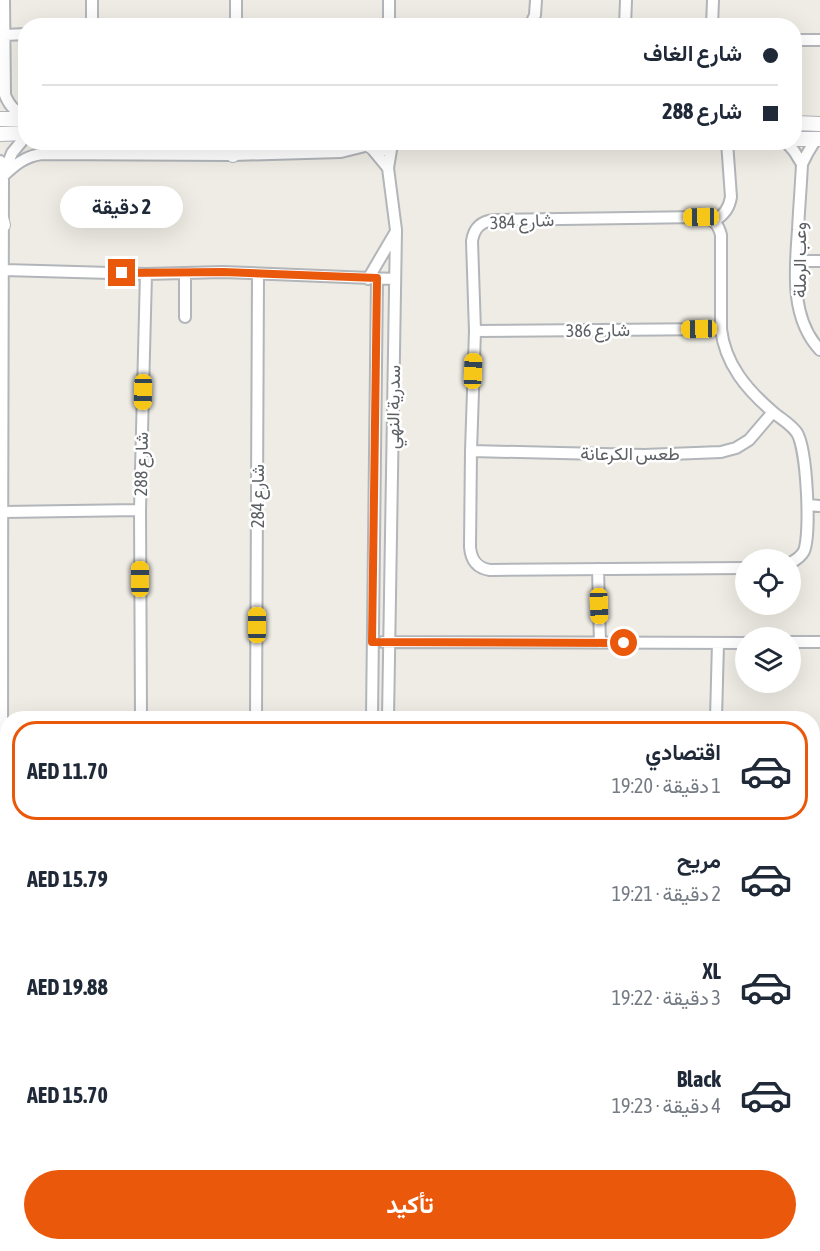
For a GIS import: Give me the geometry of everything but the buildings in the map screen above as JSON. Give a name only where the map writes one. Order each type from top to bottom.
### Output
[{"type":"street","points":[[4,0],[5,95],[9,105],[18,112]]},
{"type":"street","points":[[92,0],[92,18]]},
{"type":"street","points":[[236,0],[236,18]]},
{"type":"street","points":[[389,0],[389,18]]},
{"type":"street","points":[[534,18],[536,0]]},
{"type":"street","points":[[625,18],[626,0]]},
{"type":"street","points":[[712,18],[713,0]]},
{"type":"street","points":[[5,35],[18,34]]},
{"type":"street","points":[[802,40],[820,40]]},
{"type":"street","points":[[0,119],[18,118]]},
{"type":"street","points":[[802,123],[820,124]]},
{"type":"street","points":[[0,134],[18,134]]},
{"type":"street","points":[[802,139],[818,139]]},
{"type":"street","name":"وعب الرملة","points":[[818,139],[802,164],[796,286],[799,309],[810,337],[820,350]]},
{"type":"street","points":[[3,176],[12,153],[18,145]]},
{"type":"street","points":[[229,150],[233,155]]},
{"type":"street","points":[[233,155],[237,150]]},
{"type":"street","points":[[3,176],[21,160],[35,154],[233,155],[348,150]]},
{"type":"street","points":[[373,150],[388,168]]},
{"type":"street","name":"سدرية النهي","points":[[388,711],[396,230],[388,168],[392,150]]},
{"type":"street","points":[[728,150],[731,197],[725,213],[715,221],[721,235],[721,329],[725,350],[733,368],[748,388],[792,427],[800,440],[808,505],[808,531],[801,556]]},
{"type":"street","points":[[793,150],[802,164]]},
{"type":"street","points":[[0,161],[3,176],[1,219],[4,270],[1,711]]},
{"type":"street","name":"شارع 384","points":[[715,221],[701,217],[488,220],[476,228],[472,241],[475,331],[470,547],[475,563],[490,570],[735,567]]},
{"type":"street","points":[[372,711],[373,278],[396,230]]},
{"type":"street","points":[[796,261],[820,261]]},
{"type":"street","points":[[4,270],[146,274],[223,272],[395,279]]},
{"type":"street","points":[[185,273],[185,317]]},
{"type":"street","name":"شارع 288","points":[[141,711],[140,510],[146,274]]},
{"type":"street","name":"شارع 284","points":[[256,711],[258,274]]},
{"type":"street","name":"شارع 386","points":[[475,331],[721,329]]},
{"type":"street","name":"طعس الكرعانة","points":[[471,451],[644,455],[721,452],[736,448],[749,440],[773,412]]},
{"type":"street","points":[[808,505],[820,506]]},
{"type":"street","name":"شارع 288","points":[[3,512],[140,510]]},
{"type":"street","points":[[598,569],[600,643]]},
{"type":"street","points":[[372,642],[735,643]]},
{"type":"street","points":[[801,642],[820,642]]},
{"type":"street","points":[[716,711],[718,643]]},
{"type":"route","points":[[122,273],[223,272],[377,278],[372,642],[624,643]]}]
